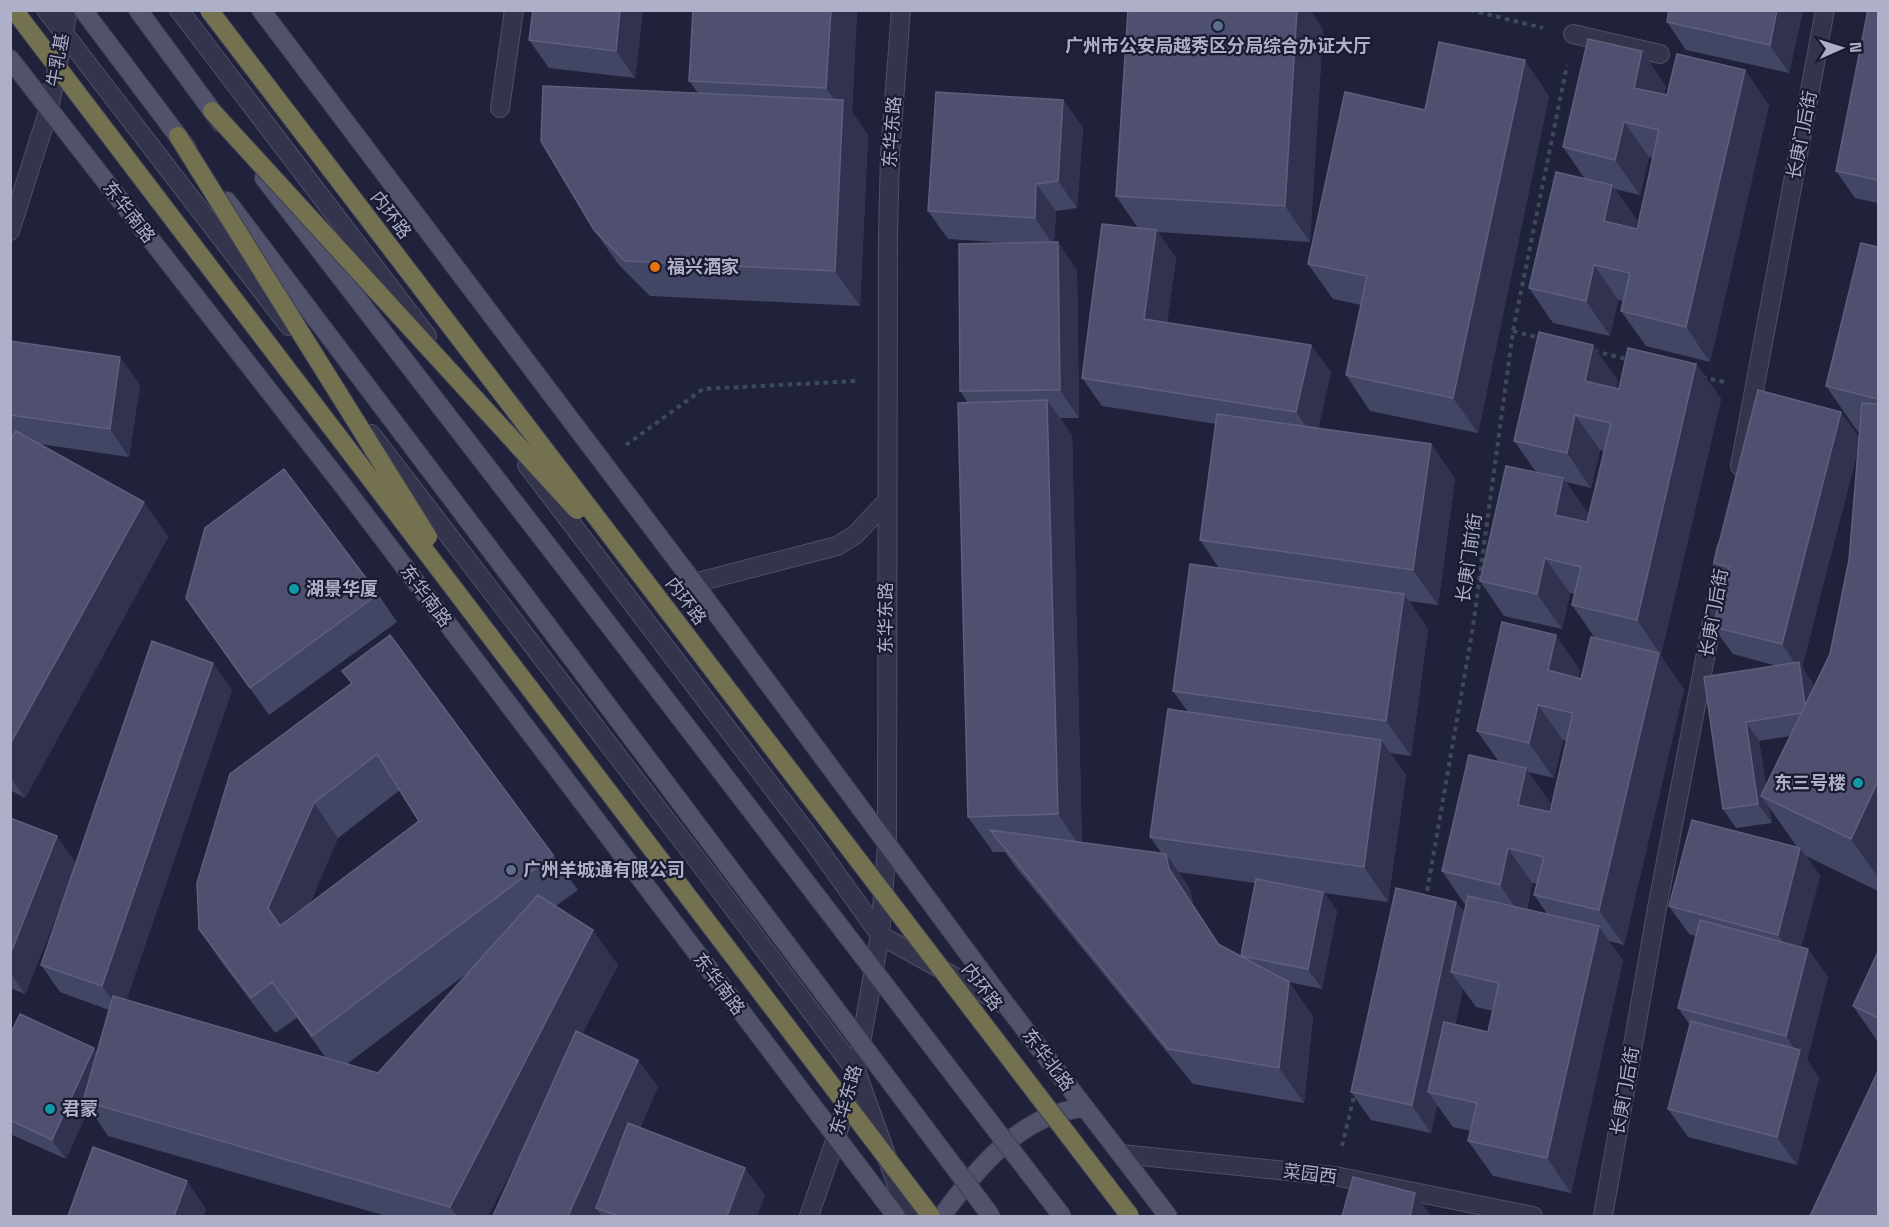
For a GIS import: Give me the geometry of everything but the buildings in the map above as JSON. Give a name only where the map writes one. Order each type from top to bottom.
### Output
[{"type":"highway","points":[[14,10],[931,1216]]},
{"type":"highway","name":"内环路","points":[[209,10],[1130,1216]]},
{"type":"highway","points":[[212,111],[658,598]]},
{"type":"highway","points":[[178,136],[487,632]]},
{"type":"main road","points":[[83,10],[991,1216]]},
{"type":"main road","points":[[138,10],[212,111],[1062,1216]]},
{"type":"main road","points":[[261,10],[694,583],[886,845]]},
{"type":"main road","name":"东华南路","points":[[10,59],[344,487],[836,1138]]},
{"type":"main road","name":"东华北路","points":[[886,845],[1006,1006],[1168,1216]]},
{"type":"main road","points":[[942,1216],[963,1187],[1011,1138],[1035,1123],[1065,1109],[1084,1108]]},
{"type":"main road","points":[[836,1138],[896,1216]]},
{"type":"street","points":[[46,10],[496,595],[856,1071],[908,1216]]},
{"type":"street","name":"牛乳基","points":[[10,231],[49,109],[68,10]]},
{"type":"street","points":[[179,10],[801,825],[880,935],[1006,1006]]},
{"type":"street","points":[[500,108],[514,10]]},
{"type":"street","name":"东华东路","points":[[809,1216],[856,1071],[880,935],[886,845],[886,379],[890,154],[901,10]]},
{"type":"street","name":"长庚门后街","points":[[1738,480],[1825,10]]},
{"type":"street","points":[[1573,34],[1660,54]]},
{"type":"street","points":[[694,583],[837,546],[855,535],[886,502]]},
{"type":"street","name":"长庚门后街","points":[[1604,1216],[1657,908],[1728,537]]},
{"type":"street","name":"菜园西","points":[[1121,1154],[1335,1176],[1533,1216]]},
{"type":"path","points":[[1470,10],[1573,34]]},
{"type":"path","name":"长庚门前街","points":[[1420,900],[1427,892],[1473,627],[1513,331],[1573,34]]},
{"type":"path","points":[[1513,331],[1547,340]]},
{"type":"path","points":[[1593,351],[1639,362]]},
{"type":"path","points":[[1696,375],[1754,389]]},
{"type":"path","points":[[603,462],[704,389],[886,379]]},
{"type":"path","points":[[1335,1176],[1358,1083]]},
{"type":"place","name":"广州市公安局越秀区分局综合办证大厅","points":[[1218,26]]},
{"type":"place","name":"福兴酒家","points":[[655,267]]},
{"type":"place","name":"湖景华厦","points":[[294,589]]},
{"type":"place","name":"东三号楼","points":[[1858,783]]},
{"type":"place","name":"广州羊城通有限公司","points":[[511,870]]},
{"type":"place","name":"君蒙","points":[[50,1109]]}]
